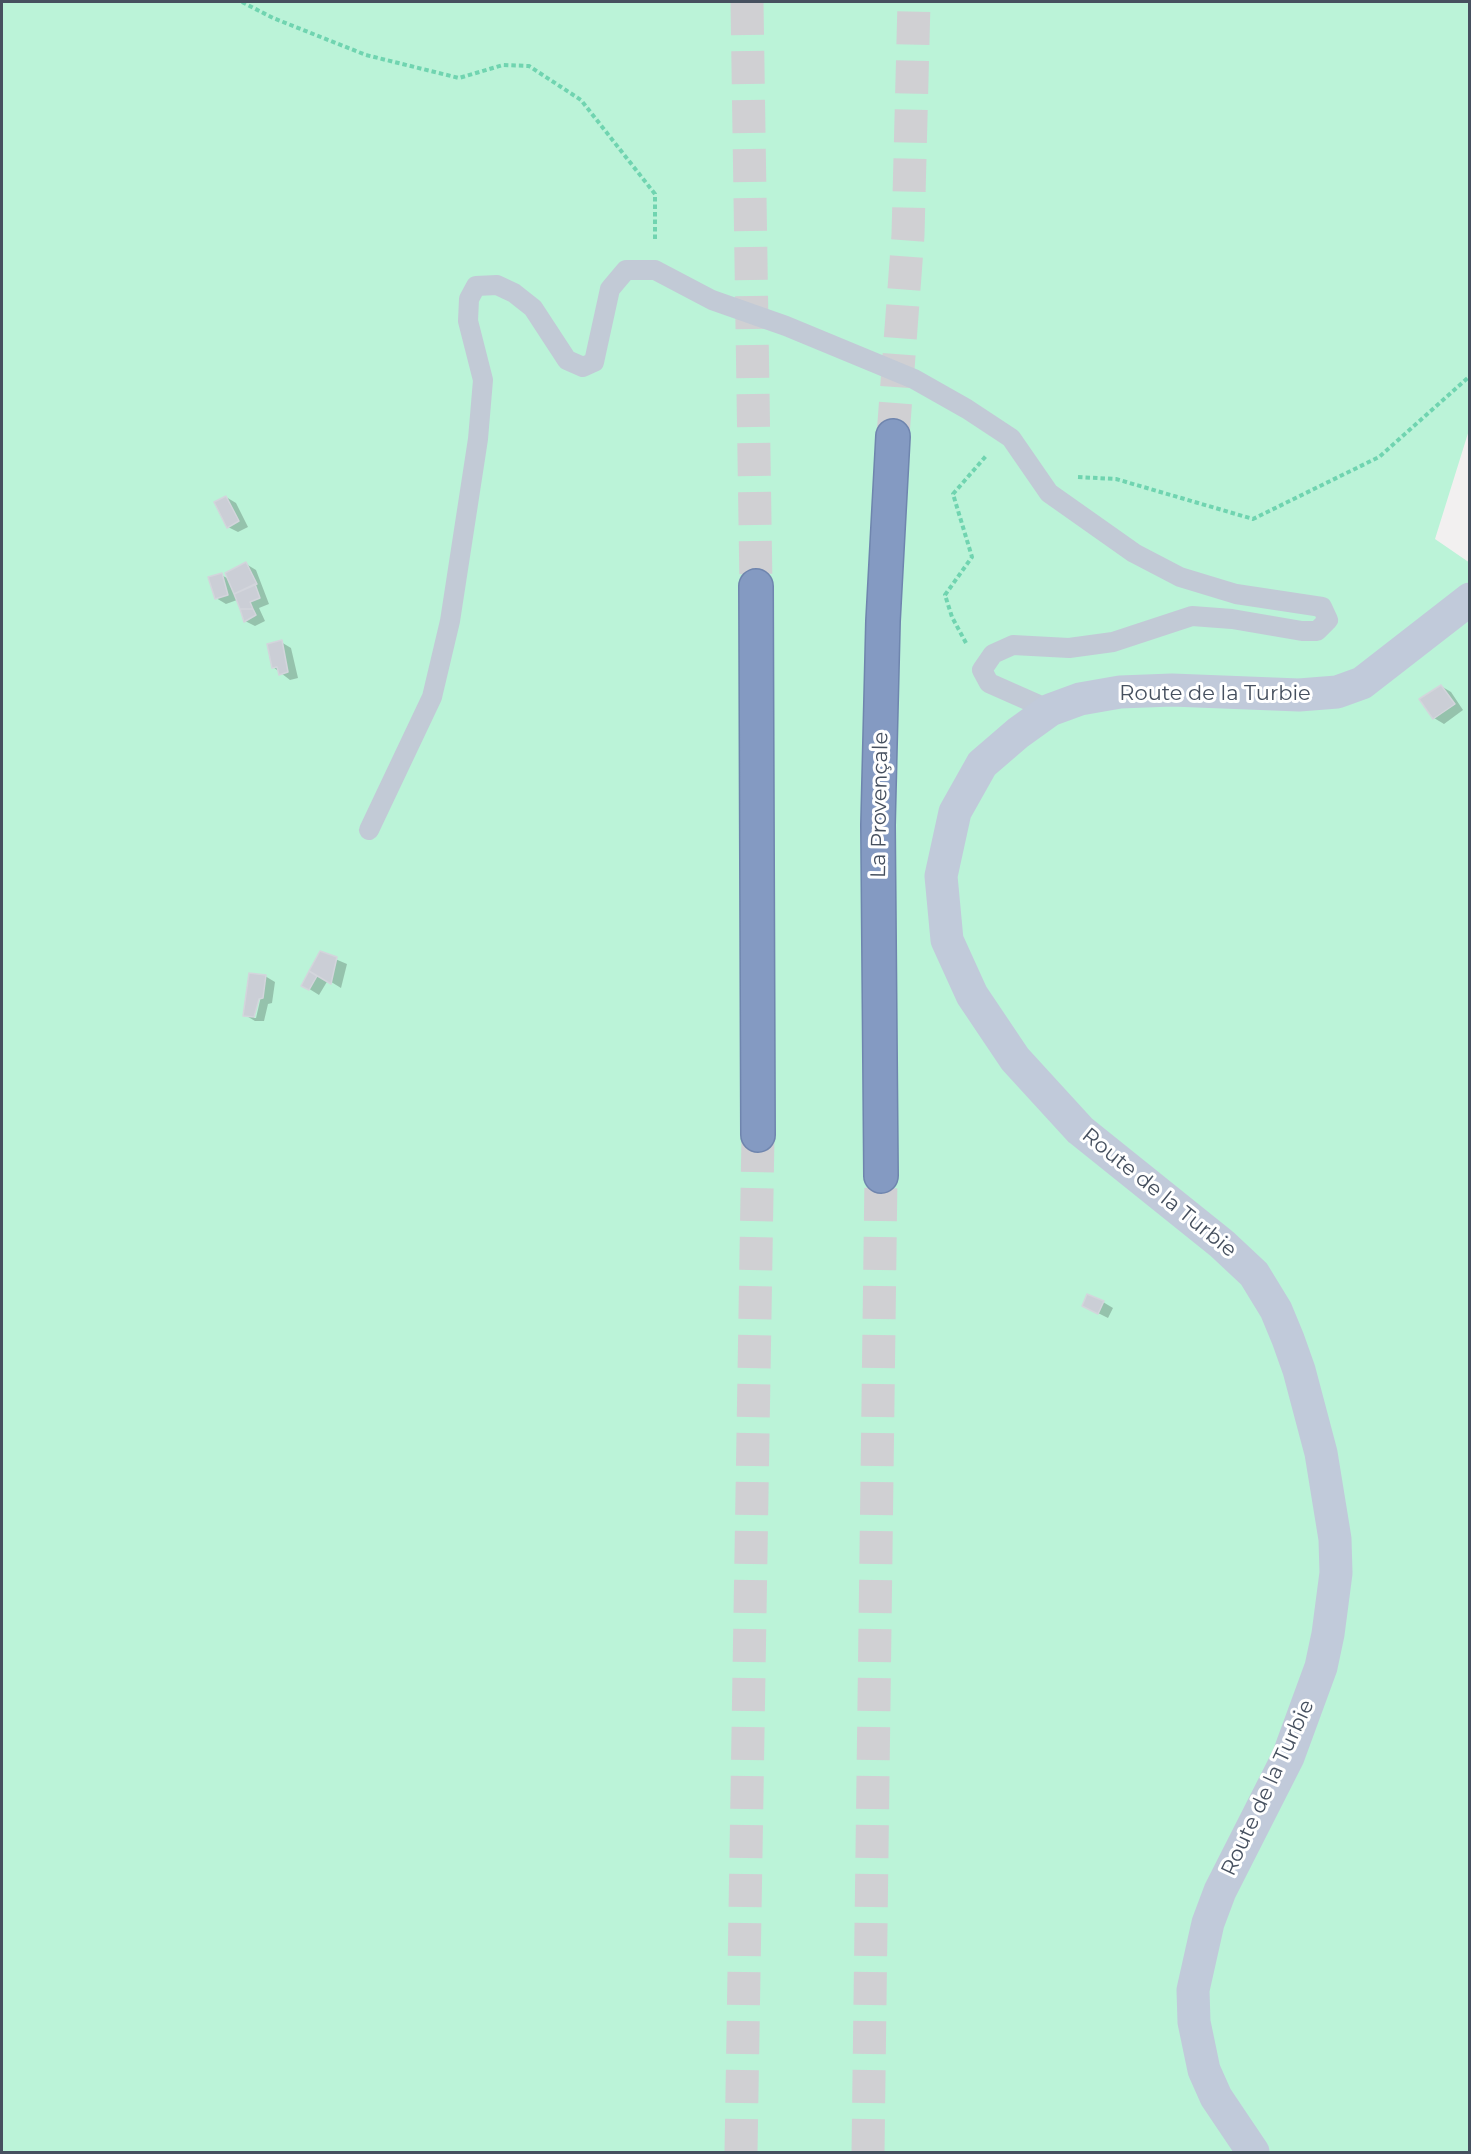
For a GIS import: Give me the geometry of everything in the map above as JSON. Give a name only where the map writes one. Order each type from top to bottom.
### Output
[{"type":"highway","name":"La Provençale","points":[[880,1176],[878,825],[883,621],[893,436]]},
{"type":"highway","points":[[756,586],[758,1135]]},
{"type":"main road","name":"Route de la Turbie","points":[[1253,2152],[1216,2097],[1204,2070],[1194,2022],[1193,1990],[1208,1923],[1288,1757],[1321,1667],[1336,1573],[1330,1496],[1299,1370],[1276,1310],[1254,1274],[1222,1244],[1080,1130],[1015,1059],[972,995],[947,940],[941,876],[955,812],[982,764],[1018,733],[1050,710],[1080,699],[1120,692],[1172,690],[1320,695],[1349,689],[1382,669],[1470,598]]},
{"type":"lane","points":[[369,830],[432,697],[450,621],[478,439],[483,380],[468,321],[469,298],[476,286],[497,285],[514,293],[534,308],[567,360],[583,367],[594,362],[610,289],[626,270],[655,270],[712,300],[786,326],[914,379],[967,408],[1011,438],[1049,493],[1134,553],[1180,577],[1236,594],[1322,607],[1328,620],[1317,631],[1302,632],[1233,619],[1192,616],[1113,642],[1069,648],[1013,645],[993,654],[982,670],[989,683],[1050,710]]},
{"type":"path","points":[[242,2],[273,18],[366,55],[459,78],[502,65],[529,66],[581,100],[656,194],[655,270]]},
{"type":"path","points":[[1036,474],[1116,479],[1253,519],[1379,457],[1470,376]]},
{"type":"path","points":[[982,670],[952,617],[945,595],[972,557],[953,494],[989,453],[1018,449]]},
{"type":"green space","points":[[2,2],[1469,2],[1469,430],[1435,539],[1470,563],[1469,2152],[2,2152]]},
{"type":"building","points":[[226,496],[239,521],[227,528],[214,502]]},
{"type":"building","points":[[246,562],[257,584],[234,594],[225,573]]},
{"type":"building","points":[[222,573],[228,595],[215,599],[208,577]]},
{"type":"building","points":[[255,584],[260,598],[250,602],[253,609],[240,609],[234,594]]},
{"type":"building","points":[[240,609],[253,609],[256,615],[244,622]]},
{"type":"building","points":[[282,640],[288,672],[279,675],[277,667],[272,668],[267,644]]},
{"type":"building","points":[[1441,685],[1455,704],[1433,719],[1419,699]]},
{"type":"building","points":[[320,951],[337,957],[331,984],[309,971]]},
{"type":"building","points":[[309,971],[317,976],[309,990],[301,986]]},
{"type":"building","points":[[249,973],[266,975],[263,998],[259,999],[254,1017],[243,1016]]},
{"type":"building","points":[[1087,1294],[1104,1301],[1098,1314],[1082,1306]]},
{"type":"tunnel","points":[[747,2],[756,586]]},
{"type":"tunnel","points":[[893,436],[908,235],[914,2]]},
{"type":"tunnel","points":[[741,2152],[758,1135]]},
{"type":"tunnel","points":[[868,2152],[881,1176]]}]
